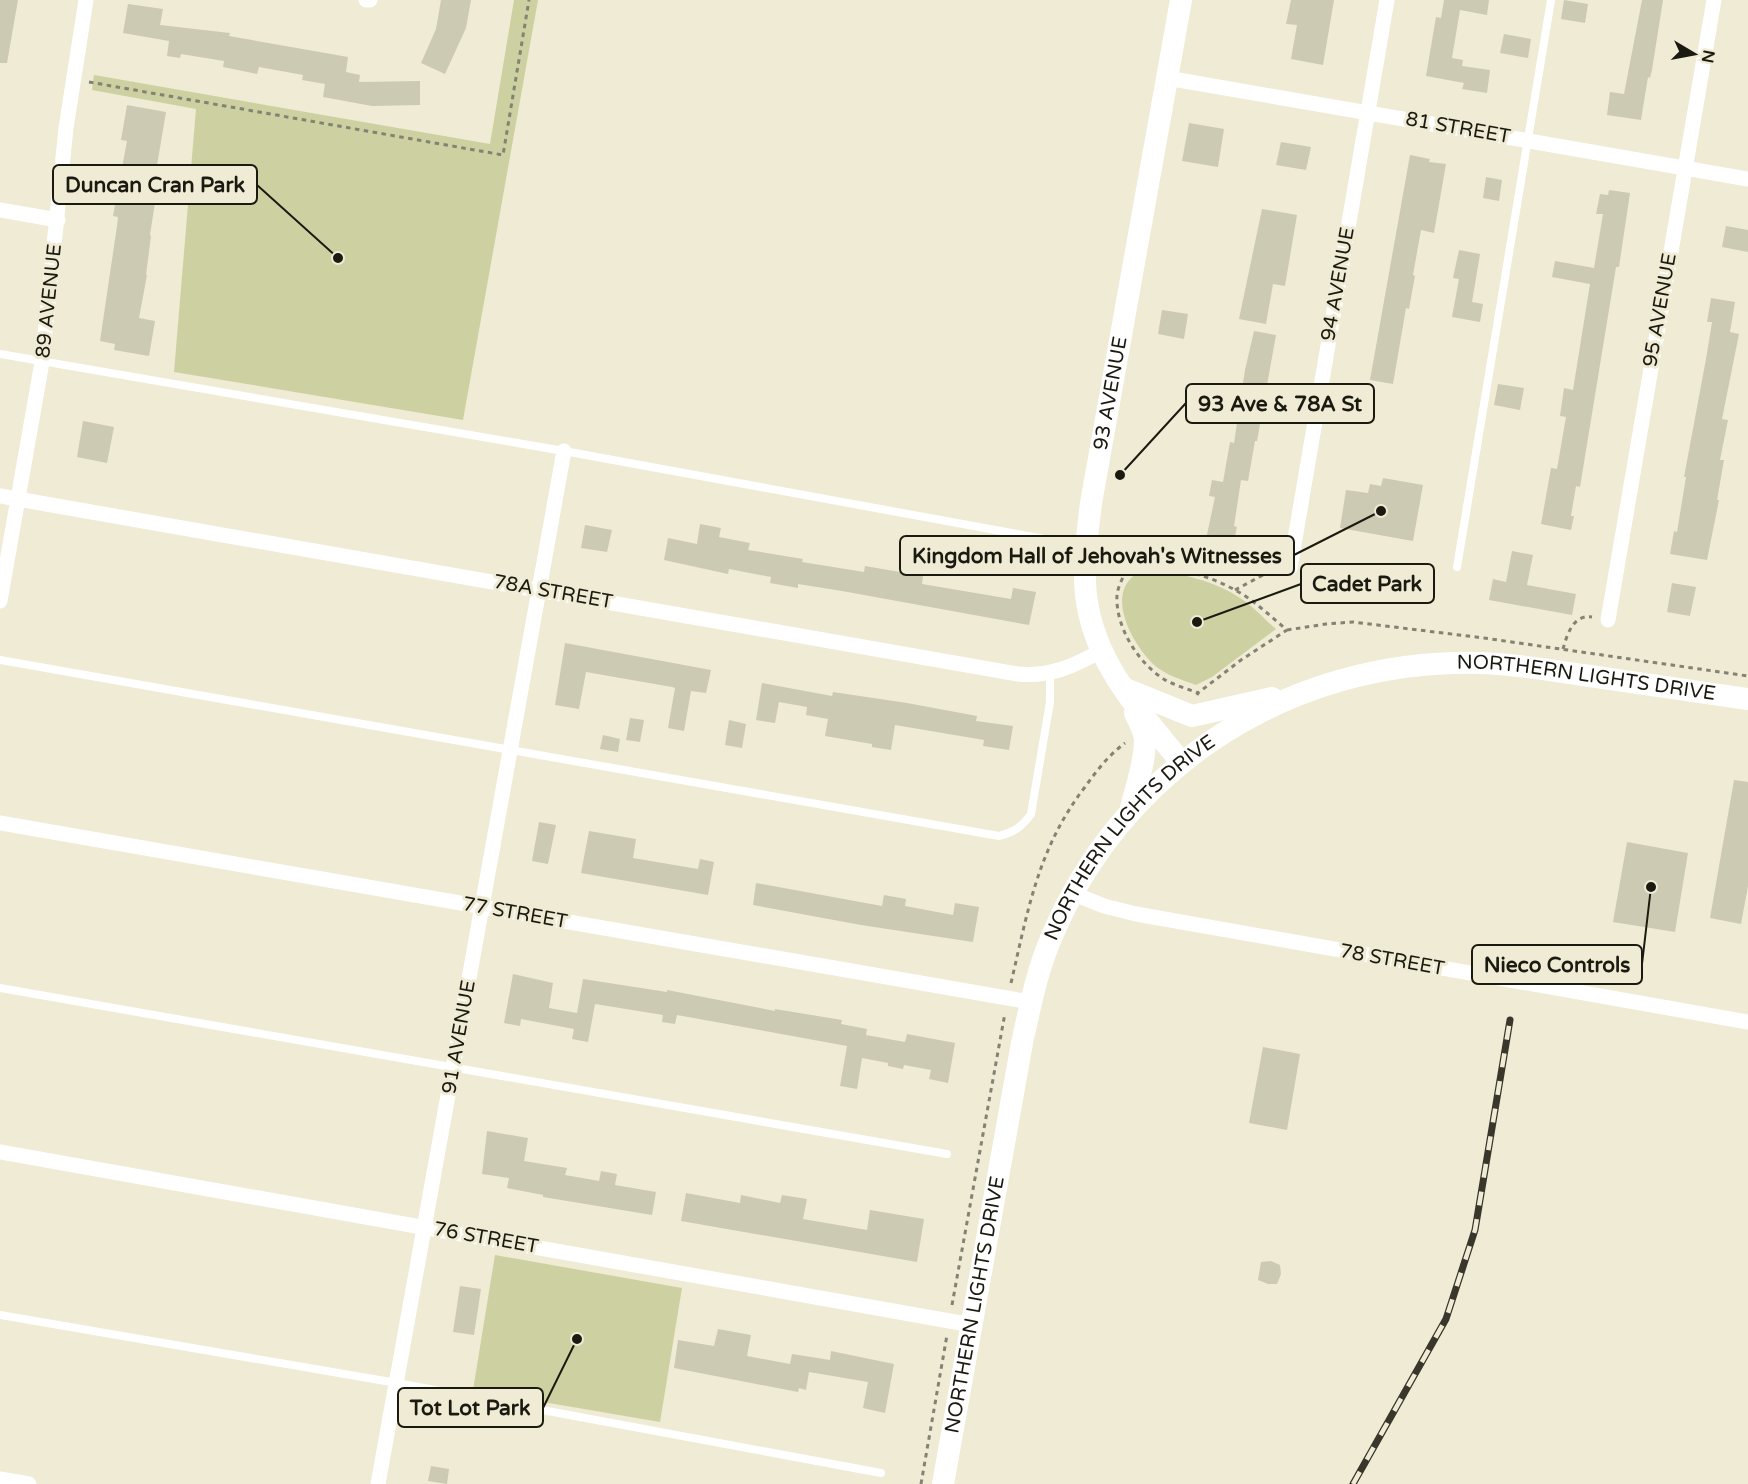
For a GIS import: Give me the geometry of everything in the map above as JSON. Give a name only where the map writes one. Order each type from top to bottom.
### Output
[{"type":"main road","name":"93 AVENUE","points":[[1181,0],[1091,503],[1086,549],[1086,598],[1101,651],[1111,672],[1181,762]]},
{"type":"main road","name":"NORTHERN LIGHTS DRIVE","points":[[944,1484],[961,1323],[1030,1002],[1051,937],[1109,837],[1130,812],[1181,762],[1233,726],[1317,687],[1396,667],[1455,663],[1502,665],[1748,699]]},
{"type":"main road","points":[[1122,687],[1192,716],[1317,687]]},
{"type":"main road","points":[[1122,687],[1143,728],[1145,740],[1130,812]]},
{"type":"street","name":"89 AVENUE","points":[[0,601],[42,362],[66,128],[86,0]]},
{"type":"street","name":"94 AVENUE","points":[[1290,568],[1387,0]]},
{"type":"street","name":"95 AVENUE","points":[[1608,620],[1714,0]]},
{"type":"street","name":"81 STREET","points":[[1167,78],[1748,179]]},
{"type":"street","points":[[0,210],[58,220]]},
{"type":"street","name":"91 AVENUE","points":[[378,1484],[564,451]]},
{"type":"street","name":"78A STREET","points":[[0,496],[1018,674],[1050,674],[1078,664],[1101,651]]},
{"type":"street","name":"77 STREET","points":[[0,824],[1030,1002]]},
{"type":"street","name":"78 STREET","points":[[1074,894],[1104,906],[1136,914],[1748,1023]]},
{"type":"street","name":"76 STREET","points":[[0,1152],[961,1323]]},
{"type":"street","points":[[0,1479],[29,1484]]},
{"type":"lane","points":[[1457,567],[1551,0]]},
{"type":"lane","points":[[0,354],[564,451],[1061,542]]},
{"type":"lane","points":[[0,660],[999,836],[1023,826],[1031,814],[1050,702],[1050,674]]},
{"type":"lane","points":[[0,988],[947,1154]]},
{"type":"lane","points":[[0,1316],[397,1383],[881,1473]]},
{"type":"path","points":[[73,79],[503,154],[529,0]]},
{"type":"path","points":[[1235,590],[1263,575],[1293,547]]},
{"type":"path","points":[[1086,549],[1206,578],[1235,590],[1287,630],[1241,660],[1198,693],[1195,699]]},
{"type":"path","points":[[1131,560],[1118,592],[1117,609],[1132,646],[1146,663],[1166,680],[1198,693]]},
{"type":"path","points":[[1563,650],[1568,630],[1579,620],[1586,616],[1608,620]]},
{"type":"path","points":[[921,1484],[961,1323]]},
{"type":"green space","points":[[514,0],[538,0],[463,420],[174,372],[196,109],[92,90],[94,75],[490,144]]},
{"type":"green space","points":[[1151,568],[1197,579],[1230,592],[1245,601],[1276,629],[1212,677],[1196,685],[1169,674],[1154,665],[1144,654],[1128,627],[1123,612],[1122,598],[1126,585],[1135,575]]},
{"type":"green space","points":[[495,1255],[682,1288],[660,1422],[473,1390]]},
{"type":"building","points":[[0,0],[18,0],[7,63],[0,63]]},
{"type":"building","points":[[441,0],[471,0],[466,28],[445,74],[421,63],[436,29]]},
{"type":"building","points":[[1291,0],[1334,0],[1323,65],[1291,59],[1297,25],[1286,24]]},
{"type":"building","points":[[1444,0],[1489,0],[1487,15],[1460,10],[1452,58],[1463,60],[1462,66],[1490,70],[1487,93],[1462,89],[1464,83],[1426,76],[1436,17],[1441,18]]},
{"type":"building","points":[[1564,0],[1588,4],[1585,23],[1561,19]]},
{"type":"building","points":[[1642,0],[1663,0],[1652,70],[1650,78],[1648,77],[1641,120],[1607,115],[1610,92],[1624,94]]},
{"type":"building","points":[[128,4],[163,9],[160,25],[230,33],[229,36],[348,57],[346,72],[360,75],[359,82],[420,81],[420,105],[372,106],[323,97],[325,84],[302,80],[303,75],[259,67],[257,74],[223,67],[224,61],[181,54],[180,58],[167,56],[169,41],[123,33]]},
{"type":"building","points":[[1504,34],[1531,39],[1528,58],[1500,53]]},
{"type":"building","points":[[127,105],[166,112],[152,195],[156,196],[147,275],[139,318],[155,321],[149,356],[114,350],[115,344],[100,341],[118,217],[113,216],[127,141],[121,140]]},
{"type":"building","points":[[1189,123],[1224,129],[1218,167],[1182,161]]},
{"type":"building","points":[[1281,142],[1311,147],[1306,170],[1276,165]]},
{"type":"building","points":[[1410,155],[1430,159],[1429,162],[1446,164],[1434,233],[1421,230],[1409,309],[1406,308],[1393,384],[1370,380]]},
{"type":"building","points":[[1486,177],[1502,180],[1499,201],[1483,198]]},
{"type":"building","points":[[1609,190],[1630,193],[1580,487],[1576,486],[1571,530],[1541,524],[1551,468],[1557,469],[1566,417],[1560,416],[1564,388],[1573,390],[1590,284],[1552,277],[1555,261],[1594,268],[1603,214],[1596,214],[1600,194],[1608,195]]},
{"type":"building","points":[[1262,209],[1297,215],[1285,286],[1273,284],[1266,324],[1239,319]]},
{"type":"building","points":[[1726,226],[1748,230],[1748,252],[1722,247]]},
{"type":"building","points":[[1459,250],[1480,254],[1472,302],[1483,304],[1480,322],[1452,317],[1459,279],[1453,278]]},
{"type":"building","points":[[1711,298],[1735,302],[1730,332],[1739,334],[1722,419],[1728,420],[1720,460],[1724,460],[1707,560],[1670,554],[1674,531],[1677,532],[1686,477],[1684,477],[1712,322],[1707,322]]},
{"type":"building","points":[[1162,310],[1188,314],[1184,339],[1158,334]]},
{"type":"building","points":[[1254,331],[1276,335],[1248,481],[1241,480],[1234,526],[1237,527],[1232,550],[1205,544],[1215,497],[1209,496],[1212,480],[1223,482],[1230,442],[1234,443],[1245,370]]},
{"type":"building","points":[[1498,384],[1524,388],[1520,410],[1494,405]]},
{"type":"building","points":[[83,421],[114,427],[107,463],[77,457]]},
{"type":"building","points":[[1383,478],[1423,485],[1413,541],[1340,528],[1346,490],[1368,493],[1370,484],[1381,486]]},
{"type":"building","points":[[700,524],[721,528],[719,537],[750,543],[748,550],[803,559],[802,562],[864,572],[865,566],[923,576],[922,584],[1011,599],[1013,588],[1036,592],[1029,625],[798,584],[798,588],[770,583],[771,577],[729,569],[728,574],[664,560],[668,538],[697,544]]},
{"type":"building","points":[[585,525],[612,530],[607,552],[581,548]]},
{"type":"building","points":[[935,535],[953,538],[950,559],[932,555]]},
{"type":"building","points":[[1512,551],[1533,555],[1527,585],[1576,594],[1572,615],[1489,600],[1493,579],[1506,582]]},
{"type":"building","points":[[1672,583],[1696,587],[1690,616],[1667,612]]},
{"type":"building","points":[[565,643],[711,670],[706,693],[691,691],[684,731],[668,728],[675,688],[672,687],[586,672],[579,709],[555,705]]},
{"type":"building","points":[[762,683],[832,696],[833,692],[907,703],[977,716],[976,721],[1013,726],[1009,750],[983,746],[984,740],[895,725],[891,750],[872,747],[872,744],[825,736],[828,719],[806,715],[807,707],[779,702],[775,723],[756,720]]},
{"type":"building","points":[[630,718],[644,720],[640,742],[626,740]]},
{"type":"building","points":[[729,720],[746,724],[742,748],[725,745]]},
{"type":"building","points":[[603,735],[620,739],[618,752],[600,749]]},
{"type":"building","points":[[1734,780],[1748,782],[1748,886],[1741,924],[1710,918]]},
{"type":"building","points":[[539,822],[556,825],[548,864],[532,861]]},
{"type":"building","points":[[589,831],[636,839],[633,858],[698,869],[700,859],[714,862],[708,895],[581,873]]},
{"type":"building","points":[[1627,842],[1688,853],[1675,932],[1613,922]]},
{"type":"building","points":[[756,883],[882,906],[884,895],[906,899],[905,906],[953,915],[955,903],[979,907],[973,942],[861,925],[753,905]]},
{"type":"building","points":[[513,974],[553,983],[549,1008],[577,1013],[583,979],[667,992],[667,990],[775,1011],[775,1009],[842,1020],[841,1024],[867,1029],[866,1035],[905,1042],[907,1034],[955,1043],[948,1083],[929,1079],[931,1070],[904,1065],[903,1069],[888,1066],[888,1063],[862,1058],[857,1089],[840,1086],[847,1046],[677,1015],[675,1024],[662,1022],[663,1015],[595,1004],[588,1042],[572,1039],[574,1029],[521,1019],[520,1026],[504,1023]]},
{"type":"building","points":[[1263,1047],[1300,1054],[1287,1130],[1249,1123]]},
{"type":"building","points":[[487,1131],[528,1138],[524,1161],[567,1168],[565,1175],[599,1181],[601,1171],[617,1174],[615,1185],[656,1192],[652,1215],[543,1197],[543,1195],[507,1188],[509,1178],[482,1174]]},
{"type":"building","points":[[686,1193],[740,1203],[741,1195],[780,1203],[782,1195],[807,1199],[803,1219],[867,1230],[870,1210],[924,1219],[917,1262],[681,1221]]},
{"type":"building","points":[[1271,1261],[1280,1265],[1281,1274],[1277,1284],[1268,1284],[1258,1280],[1261,1262]]},
{"type":"building","points":[[460,1286],[481,1289],[474,1335],[453,1332]]},
{"type":"building","points":[[718,1329],[751,1335],[747,1356],[790,1364],[792,1354],[830,1360],[831,1351],[894,1364],[885,1413],[863,1408],[868,1382],[809,1372],[806,1390],[799,1388],[798,1392],[674,1368],[678,1340],[714,1346]]},
{"type":"building","points":[[431,1466],[449,1469],[447,1484],[428,1481]]},
{"type":"railway","points":[[1353,1484],[1446,1319],[1475,1230],[1510,1020]]},
{"type":"place","name":"Duncan Cran Park","points":[[338,258]]},
{"type":"place","name":"93 Ave & 78A St","points":[[1120,475]]},
{"type":"place","name":"Kingdom Hall of Jehovah's Witnesses","points":[[1381,511]]},
{"type":"place","name":"Cadet Park","points":[[1197,622]]},
{"type":"place","name":"Nieco Controls","points":[[1651,887]]},
{"type":"place","name":"Tot Lot Park","points":[[577,1339]]}]
